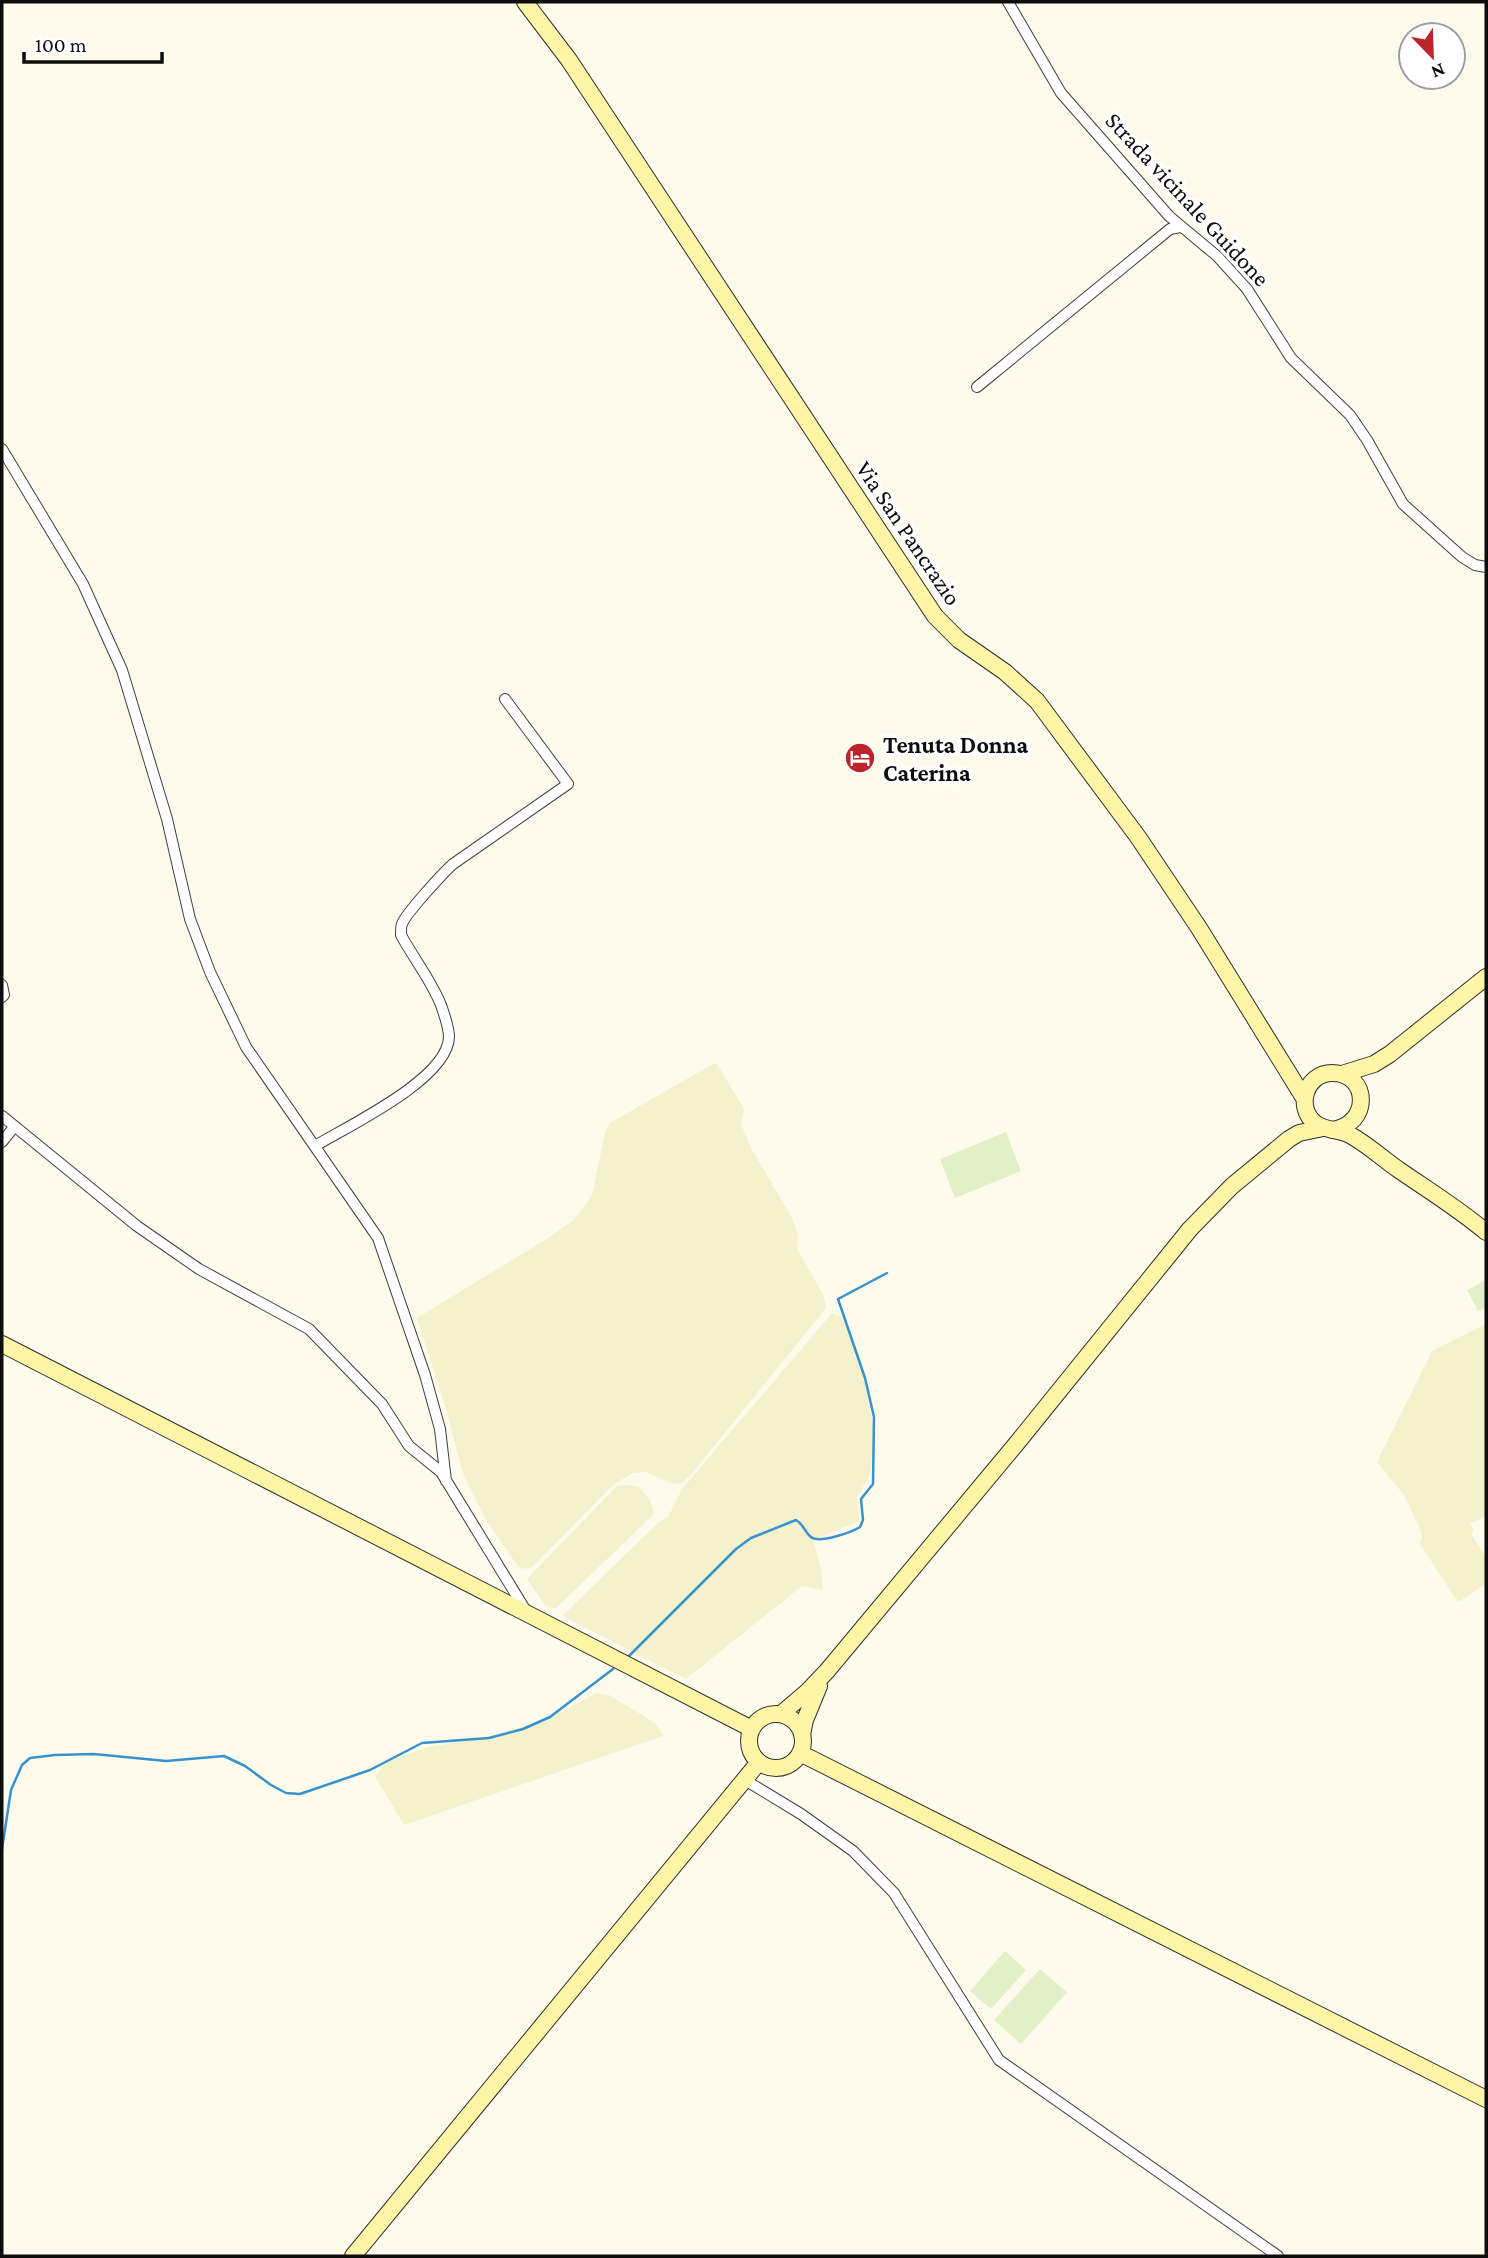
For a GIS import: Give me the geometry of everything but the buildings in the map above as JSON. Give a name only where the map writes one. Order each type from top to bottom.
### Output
[{"type":"main road","name":"Via San Pancrazio","points":[[525,2],[569,60],[935,616],[959,640],[1005,672],[1037,701],[1138,837],[1228,975],[1305,1102]]},
{"type":"main road","points":[[1267,1156],[1273,1143],[1294,1126],[1314,1080],[1327,1073],[1342,1074],[1374,1065],[1486,977]]},
{"type":"main road","points":[[827,1671],[805,1720],[800,1753],[782,1767],[774,1768],[759,1762],[749,1743],[752,1729],[764,1717],[780,1714],[827,1671],[1017,1443],[1190,1229],[1232,1186],[1299,1133],[1348,1125],[1355,1120],[1368,1080],[1390,1054]]},
{"type":"main road","points":[[1283,1065],[1295,1074],[1314,1080]]},
{"type":"main road","points":[[1342,1074],[1355,1082],[1361,1102],[1367,1146]]},
{"type":"main road","points":[[1305,1102],[1308,1116],[1327,1129],[1351,1136],[1367,1146],[1486,1232]]},
{"type":"main road","points":[[2,1344],[752,1729]]},
{"type":"main road","points":[[780,1714],[795,1721],[802,1735]]},
{"type":"main road","points":[[800,1753],[1486,2099]]},
{"type":"main road","points":[[353,2256],[759,1762]]},
{"type":"street","name":"Strada vicinale Guidone","points":[[1008,2],[1061,93],[1180,227],[1196,237],[1235,274],[1257,302],[1291,358],[1350,415],[1403,504],[1462,557],[1475,565],[1486,567]]},
{"type":"street","points":[[977,387],[1170,229],[1180,227]]},
{"type":"street","points":[[2,449],[83,584],[122,670],[167,819],[190,919],[210,972],[246,1047],[378,1238],[425,1375],[440,1429],[446,1481]]},
{"type":"street","points":[[315,1146],[406,1092],[429,1073],[445,1049],[449,1037],[442,1006],[401,935],[401,925],[440,875],[453,864],[568,784],[505,699]]},
{"type":"street","points":[[2,985],[2,997]]},
{"type":"street","points":[[2,1116],[137,1226],[199,1269],[309,1329],[382,1404],[409,1446],[441,1472],[527,1613]]},
{"type":"street","points":[[2,1142],[14,1127]]},
{"type":"street","points":[[745,1780],[801,1814],[853,1851],[894,1893],[999,2060],[1278,2256]]},
{"type":"shaded area","points":[[717,1064],[744,1109],[741,1124],[751,1148],[792,1218],[798,1235],[797,1249],[824,1296],[826,1308],[690,1476],[681,1483],[673,1484],[646,1472],[633,1473],[614,1484],[532,1567],[523,1569],[517,1565],[484,1517],[462,1471],[447,1412],[417,1318],[575,1219],[592,1195],[605,1133],[610,1123]]},
{"type":"shaded area","points":[[832,1313],[842,1317],[859,1355],[874,1428],[870,1475],[857,1497],[859,1521],[813,1540],[821,1569],[823,1590],[802,1586],[686,1679],[562,1616],[659,1522],[668,1517],[682,1489]]},
{"type":"shaded area","points":[[1486,1324],[1486,1516],[1470,1524],[1474,1531],[1471,1534],[1486,1557],[1486,1584],[1458,1602],[1420,1544],[1421,1531],[1404,1495],[1377,1462],[1432,1351]]},
{"type":"shaded area","points":[[617,1486],[638,1486],[650,1500],[654,1514],[555,1609],[545,1605],[527,1579]]},
{"type":"shaded area","points":[[596,1693],[609,1695],[655,1723],[663,1736],[404,1825],[375,1776],[386,1763],[400,1757],[428,1747],[478,1739],[530,1725],[566,1710]]},
{"type":"green space","points":[[1006,1132],[1021,1171],[955,1198],[940,1159]]},
{"type":"green space","points":[[1486,1280],[1486,1307],[1478,1311],[1467,1290]]},
{"type":"green space","points":[[1005,1951],[1026,1970],[991,2009],[970,1991]]},
{"type":"green space","points":[[1040,1969],[1067,1992],[1021,2044],[994,2020]]},
{"type":"waterway","points":[[628,1657],[736,1549],[751,1538],[796,1520],[815,1539],[836,1536],[860,1527],[863,1520],[861,1499],[873,1484],[874,1417],[865,1378],[838,1299],[887,1273]]},
{"type":"waterway","points":[[2,1849],[11,1790],[22,1765],[30,1758],[94,1754],[166,1761],[224,1756],[245,1766],[286,1793],[300,1794],[370,1770],[422,1743],[489,1738],[523,1729],[550,1717],[613,1669]]},
{"type":"place","name":"Tenuta Donna Caterina","points":[[860,758]]}]
